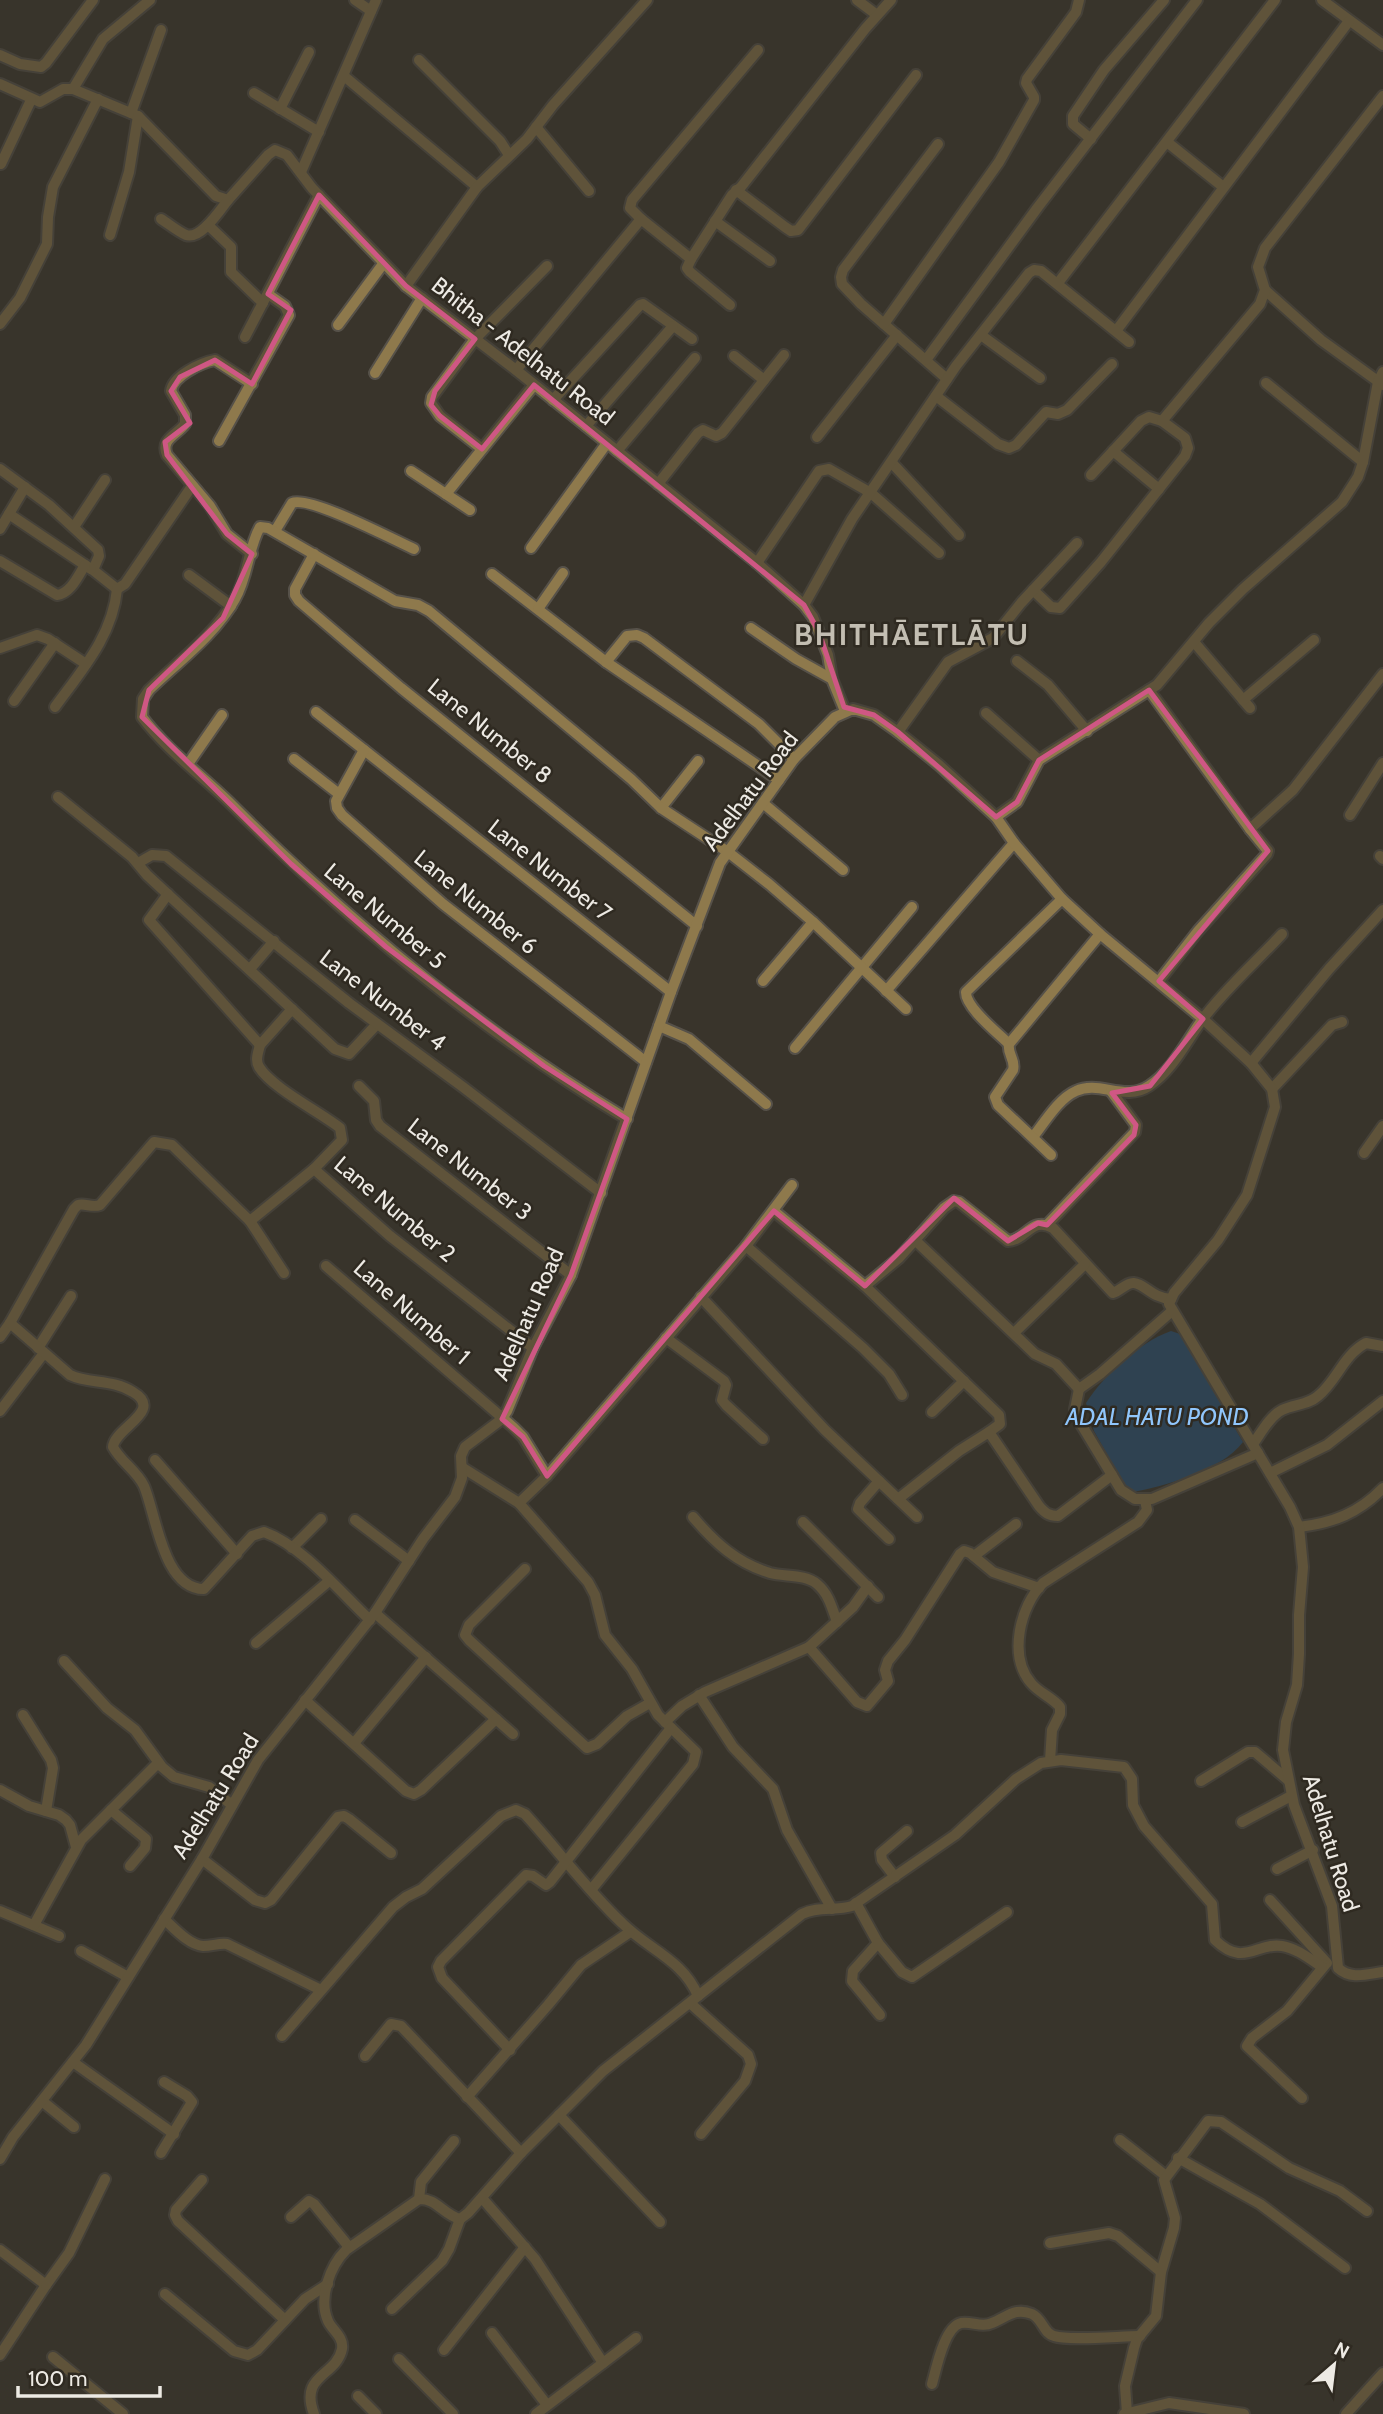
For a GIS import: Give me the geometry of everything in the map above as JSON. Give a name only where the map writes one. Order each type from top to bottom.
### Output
[{"type":"street","points":[[0,55],[20,64],[41,67],[46,64],[93,0]]},
{"type":"street","points":[[73,89],[103,39],[150,0]]},
{"type":"street","points":[[301,172],[374,5],[355,0]]},
{"type":"street","points":[[406,286],[477,187],[536,127],[648,0]]},
{"type":"street","points":[[858,0],[877,15]]},
{"type":"street","points":[[730,305],[690,272],[687,268],[691,259],[736,190],[891,0]]},
{"type":"street","points":[[884,324],[999,162],[1034,100],[1026,83],[1027,79],[1076,12],[1079,0]]},
{"type":"street","points":[[1091,139],[1073,124],[1073,116],[1104,70],[1164,0]]},
{"type":"street","points":[[926,360],[1038,206],[1197,0]]},
{"type":"street","points":[[1058,283],[1275,0]]},
{"type":"street","points":[[1322,0],[1383,45]]},
{"type":"street","points":[[1116,331],[1222,186],[1349,20]]},
{"type":"street","points":[[110,235],[129,172],[134,114],[161,30]]},
{"type":"street","points":[[691,259],[630,208],[632,200],[758,50]]},
{"type":"street","points":[[280,109],[309,52]]},
{"type":"street","points":[[419,60],[500,141],[509,155]]},
{"type":"street","points":[[736,190],[785,228],[798,230],[916,75]]},
{"type":"street","points":[[344,76],[477,187]]},
{"type":"street","points":[[0,84],[31,100],[43,101],[63,89],[73,89],[134,114],[150,127],[216,196],[228,200],[208,225],[190,236],[161,219]]},
{"type":"street","points":[[254,93],[318,132]]},
{"type":"street","points":[[996,817],[1017,802],[1039,760],[1164,678],[1243,589],[1342,502],[1357,477],[1363,462],[1381,380],[1321,340],[1265,290],[1258,267],[1265,247],[1383,96]]},
{"type":"street","points":[[0,324],[20,298],[47,244],[52,193],[98,99]]},
{"type":"street","points":[[1,164],[31,100]]},
{"type":"street","points":[[536,127],[589,191]]},
{"type":"street","points":[[1167,142],[1222,186]]},
{"type":"street","points":[[938,144],[843,270],[841,277],[842,284],[947,379]]},
{"type":"street","name":"Bhitha - Adelhatu Road","points":[[228,200],[268,155],[275,150],[286,155],[319,195],[406,286],[516,370],[757,563],[804,605],[813,617],[828,655],[832,679],[845,711]]},
{"type":"street","points":[[245,337],[319,195]]},
{"type":"street","points":[[516,370],[641,219]]},
{"type":"street","points":[[715,222],[770,261]]},
{"type":"street","points":[[208,225],[231,247],[231,272],[265,299],[285,306],[289,315],[219,441]]},
{"type":"street","points":[[338,325],[383,264]]},
{"type":"street","points":[[482,449],[440,416],[431,403],[435,391],[475,339],[547,267]]},
{"type":"street","points":[[804,605],[852,519],[947,379],[1034,270],[1041,271],[1058,283],[1129,342]]},
{"type":"street","points":[[1162,421],[1260,304],[1265,290]]},
{"type":"street","points":[[374,373],[422,298]]},
{"type":"street","points":[[553,400],[640,305],[643,304],[692,339]]},
{"type":"street","points":[[586,426],[673,326]]},
{"type":"street","points":[[817,437],[897,335]]},
{"type":"street","points":[[981,335],[1040,378]]},
{"type":"street","points":[[658,484],[698,433],[703,430],[716,436],[722,433],[784,355]]},
{"type":"street","points":[[734,356],[764,380]]},
{"type":"street","points":[[617,451],[695,358]]},
{"type":"street","points":[[252,384],[211,360],[180,377],[171,386],[171,391],[186,421],[183,428],[165,442],[164,448],[210,506],[227,534],[252,554]]},
{"type":"street","points":[[936,396],[998,444],[1009,448],[1017,444],[1046,412],[1058,414],[1067,410],[1112,364]]},
{"type":"street","points":[[1266,383],[1363,462]]},
{"type":"street","points":[[446,494],[534,385]]},
{"type":"street","points":[[1033,590],[1051,607],[1060,608],[1101,562],[1185,456],[1188,449],[1185,438],[1162,421],[1145,418],[1091,475]]},
{"type":"street","points":[[531,548],[607,443]]},
{"type":"street","points":[[1113,451],[1158,489]]},
{"type":"street","points":[[892,463],[959,536]]},
{"type":"street","points":[[0,469],[74,527],[100,553],[69,589],[57,595],[0,561]]},
{"type":"street","points":[[757,563],[824,469],[830,469],[871,493],[939,553]]},
{"type":"street","points":[[411,471],[470,510]]},
{"type":"street","points":[[74,527],[105,480]]},
{"type":"street","points":[[117,589],[125,584],[192,486]]},
{"type":"street","points":[[0,529],[25,487]]},
{"type":"street","points":[[275,531],[292,503],[302,501],[348,518],[414,549]]},
{"type":"street","points":[[9,514],[117,589]]},
{"type":"street","points":[[190,575],[231,606],[244,582],[260,527],[264,526],[395,601],[418,605],[429,611],[631,779],[662,808],[728,852],[813,922],[906,1009]]},
{"type":"street","points":[[898,732],[948,662],[993,638],[1076,543]]},
{"type":"street","name":"Lane Number 8","points":[[314,554],[295,589],[299,601],[401,688],[697,926]]},
{"type":"street","points":[[538,610],[563,573]]},
{"type":"street","points":[[492,574],[606,662],[779,780]]},
{"type":"street","points":[[55,707],[108,629],[114,612],[117,589]]},
{"type":"street","name":"Lane Number 5","points":[[231,606],[215,628],[149,690],[143,699],[142,717],[164,744],[291,864],[386,947],[544,1066],[627,1119]]},
{"type":"street","points":[[751,628],[796,659],[832,679]]},
{"type":"street","points":[[0,648],[33,635],[42,636],[86,664]]},
{"type":"street","points":[[606,662],[627,636],[637,635],[644,638],[758,724],[794,759]]},
{"type":"street","points":[[1194,642],[1247,704],[1314,640]]},
{"type":"street","points":[[15,701],[55,643]]},
{"type":"street","points":[[1017,662],[1054,690],[1087,731]]},
{"type":"street","points":[[1250,829],[1293,790],[1383,674]]},
{"type":"street","points":[[1149,690],[1268,850],[1159,981]]},
{"type":"street","points":[[845,711],[853,709],[874,715],[898,732],[996,817],[1014,844],[1062,899],[1203,1019],[1251,1063],[1272,1089],[1275,1107],[1247,1195],[1171,1305],[1100,1374],[1079,1389],[1075,1409],[1078,1419],[1125,1494],[1135,1499],[1152,1499],[1256,1448],[1280,1411],[1311,1401],[1320,1395],[1343,1363],[1360,1346],[1366,1343],[1383,1346]]},
{"type":"street","name":"Adelhatu Road","points":[[0,2159],[13,2137],[86,2045],[201,1859],[258,1760],[373,1617],[455,1497],[462,1478],[461,1456],[465,1447],[502,1419],[533,1348],[571,1275],[671,992],[720,863],[794,759],[835,717],[845,711]]},
{"type":"street","name":"Lane Number 7","points":[[316,712],[671,992]]},
{"type":"street","points":[[986,713],[1039,760]]},
{"type":"street","points":[[188,764],[222,715]]},
{"type":"street","points":[[294,759],[339,794],[364,750]]},
{"type":"street","points":[[662,808],[698,761]]},
{"type":"street","points":[[1350,815],[1383,763]]},
{"type":"street","name":"Lane Number 6","points":[[339,794],[337,808],[391,859],[443,904],[646,1062]]},
{"type":"street","points":[[58,797],[138,863],[147,875],[335,1049],[349,1054],[377,1024]]},
{"type":"street","points":[[763,803],[843,870]]},
{"type":"street","points":[[886,991],[1014,844]]},
{"type":"street","name":"Lane Number 4","points":[[138,863],[152,855],[166,856],[377,1024],[601,1193]]},
{"type":"street","points":[[169,894],[149,920],[260,1045]]},
{"type":"street","points":[[1009,1044],[971,1006],[965,998],[966,992],[1062,899]]},
{"type":"street","points":[[795,1048],[912,907]]},
{"type":"street","points":[[1251,1063],[1329,969],[1383,910]]},
{"type":"street","points":[[763,981],[813,922]]},
{"type":"street","points":[[1051,1154],[995,1100],[1015,1065],[1008,1049],[1009,1044],[1100,934]]},
{"type":"street","points":[[1033,1137],[1068,1095],[1087,1087],[1137,1092],[1150,1086],[1182,1052],[1203,1019],[1282,934]]},
{"type":"street","points":[[250,970],[274,941]]},
{"type":"street","points":[[292,1009],[260,1045],[257,1058],[259,1067],[267,1076],[340,1128],[342,1140],[314,1169]]},
{"type":"street","points":[[1272,1089],[1332,1025],[1342,1022]]},
{"type":"street","points":[[659,1026],[689,1039],[766,1104]]},
{"type":"street","name":"Lane Number 3","points":[[359,1086],[374,1101],[376,1120],[380,1126],[571,1275]]},
{"type":"street","points":[[1047,1225],[1135,1132],[1136,1125],[1111,1091]]},
{"type":"street","points":[[1364,1153],[1383,1126]]},
{"type":"street","points":[[0,1337],[78,1205],[100,1205],[154,1142],[172,1145],[250,1221],[284,1273]]},
{"type":"street","name":"Lane Number 2","points":[[250,1221],[314,1169],[390,1236],[533,1348]]},
{"type":"street","points":[[519,1503],[547,1476],[746,1246],[792,1185]]},
{"type":"street","points":[[865,1286],[899,1258],[944,1208],[954,1201],[959,1202],[1008,1241],[1015,1241],[1037,1224],[1047,1225],[1053,1228],[1113,1293],[1130,1283],[1137,1283],[1171,1305]]},
{"type":"street","points":[[774,1211],[865,1286],[999,1415],[1000,1424],[965,1446],[898,1499]]},
{"type":"street","points":[[915,1240],[1035,1354],[1056,1364],[1079,1389]]},
{"type":"street","points":[[746,1246],[863,1348],[889,1374],[902,1395]]},
{"type":"street","points":[[1014,1333],[1085,1264]]},
{"type":"street","name":"Lane Number 1","points":[[326,1266],[523,1437],[547,1476]]},
{"type":"street","points":[[0,1411],[41,1350],[71,1296]]},
{"type":"street","points":[[701,1297],[817,1422],[917,1517]]},
{"type":"street","name":"Adelhatu Road","points":[[1171,1305],[1256,1448],[1299,1527],[1303,1567],[1297,1685],[1283,1737],[1292,1796],[1332,1906],[1328,1964]]},
{"type":"street","points":[[10,1323],[76,1378],[99,1380],[127,1388],[141,1399],[141,1415],[116,1437],[113,1447],[142,1482],[166,1558],[176,1574],[189,1586],[204,1589],[258,1532],[271,1535],[292,1548],[373,1617],[426,1657],[513,1734]]},
{"type":"street","points":[[666,1338],[724,1381],[726,1385],[722,1400],[763,1439]]},
{"type":"street","points":[[932,1412],[964,1381]]},
{"type":"street","points":[[1270,1473],[1327,1445],[1383,1401]]},
{"type":"street","points":[[989,1432],[1046,1514],[1058,1516],[1112,1475]]},
{"type":"street","points":[[155,1460],[237,1554]]},
{"type":"street","points":[[463,1468],[519,1503],[588,1583],[598,1606],[605,1635],[632,1669],[650,1703],[696,1752],[693,1764],[591,1890]]},
{"type":"street","points":[[879,1481],[858,1509],[889,1539]]},
{"type":"street","points":[[1299,1527],[1325,1524],[1346,1517],[1383,1488]]},
{"type":"street","points":[[1050,1761],[1052,1730],[1060,1707],[1031,1684],[1022,1671],[1018,1655],[1028,1603],[1039,1588],[1139,1522],[1147,1510],[1144,1500]]},
{"type":"street","points":[[693,1517],[713,1541],[738,1558],[769,1572],[810,1580],[819,1586],[827,1595],[837,1622]]},
{"type":"street","points":[[292,1548],[321,1519]]},
{"type":"street","points":[[355,1520],[409,1561]]},
{"type":"street","points":[[803,1521],[878,1597]]},
{"type":"street","points":[[974,1556],[1016,1524]]},
{"type":"street","points":[[809,1647],[857,1702],[862,1705],[871,1704],[888,1681],[885,1670],[888,1661],[964,1551],[993,1572],[1039,1588]]},
{"type":"street","points":[[525,1569],[469,1625],[465,1635],[469,1640],[587,1748],[593,1748],[627,1716],[650,1703]]},
{"type":"street","points":[[256,1643],[329,1581]]},
{"type":"street","points":[[510,2050],[442,1978],[438,1967],[442,1961],[526,1875],[533,1876],[546,1885],[567,1861],[682,1706],[699,1695],[809,1647],[858,1602],[868,1586]]},
{"type":"street","points":[[355,1742],[426,1657]]},
{"type":"street","points":[[65,1661],[107,1709],[135,1730],[158,1763],[174,1777],[209,1787],[232,1805]]},
{"type":"street","points":[[699,1695],[733,1746],[773,1789],[787,1829],[832,1909]]},
{"type":"street","points":[[306,1700],[406,1791],[414,1794],[495,1719]]},
{"type":"street","points":[[23,1714],[51,1760],[46,1811]]},
{"type":"street","points":[[1201,1781],[1248,1752],[1255,1752],[1288,1780]]},
{"type":"street","points":[[392,2309],[442,2261],[460,2218],[603,2071],[802,1914],[812,1909],[842,1909],[856,1903],[955,1835],[1028,1770],[1050,1761],[1124,1767],[1129,1773],[1131,1796],[1137,1815],[1144,1826],[1212,1903],[1213,1933],[1221,1946],[1244,1954],[1275,1945],[1284,1946],[1355,1976],[1383,1972]]},
{"type":"street","points":[[34,1925],[76,1847],[158,1763]]},
{"type":"street","points":[[0,1790],[29,1806],[66,1820],[76,1847]]},
{"type":"street","points":[[1242,1822],[1292,1796]]},
{"type":"street","points":[[111,1810],[146,1839],[145,1848],[131,1866]]},
{"type":"street","points":[[282,2036],[393,1907],[422,1889],[508,1812],[516,1810],[526,1814],[631,1932],[684,1972],[691,1980],[694,1999],[748,2055],[751,2064],[745,2081],[701,2134]]},
{"type":"street","points":[[201,1859],[254,1900],[265,1903],[271,1900],[338,1817],[349,1819],[391,1853]]},
{"type":"street","points":[[895,1877],[882,1860],[881,1853],[907,1831]]},
{"type":"street","points":[[1277,1869],[1313,1850]]},
{"type":"street","points":[[1270,1900],[1328,1964]]},
{"type":"street","points":[[856,1903],[878,1943],[902,1972],[912,1977],[1007,1912]]},
{"type":"street","points":[[0,1911],[59,1936]]},
{"type":"street","points":[[164,1919],[191,1941],[200,1945],[219,1943],[235,1947],[321,1990]]},
{"type":"street","points":[[467,2097],[581,1965],[631,1932]]},
{"type":"street","points":[[878,1943],[851,1976],[852,1981],[880,2015]]},
{"type":"street","points":[[81,1951],[128,1977]]},
{"type":"street","points":[[1302,2098],[1247,2046],[1252,2038],[1287,2011],[1328,1964]]},
{"type":"street","points":[[365,2056],[391,2024],[401,2026],[521,2154]]},
{"type":"street","points":[[73,2062],[174,2134]]},
{"type":"street","points":[[161,2154],[192,2102],[164,2082]]},
{"type":"street","points":[[42,2101],[74,2127]]},
{"type":"street","points":[[559,2115],[660,2222]]},
{"type":"street","points":[[1244,2414],[1168,2403],[1126,2414],[1125,2386],[1134,2348],[1156,2316],[1161,2272],[1175,2218],[1164,2185],[1166,2176],[1203,2126],[1214,2120],[1289,2168],[1340,2191],[1367,2211]]},
{"type":"street","points":[[1120,2140],[1166,2176]]},
{"type":"street","points":[[419,2199],[421,2182],[454,2141]]},
{"type":"street","points":[[1178,2158],[1260,2204],[1345,2268]]},
{"type":"street","points":[[0,2355],[69,2253],[105,2179]]},
{"type":"street","points":[[202,2180],[176,2210],[178,2221],[285,2320]]},
{"type":"street","points":[[482,2198],[543,2270],[603,2363]]},
{"type":"street","points":[[314,2414],[309,2394],[343,2347],[341,2339],[328,2320],[325,2306],[330,2273],[337,2259],[349,2247],[419,2199],[433,2202],[450,2216],[460,2218]]},
{"type":"street","points":[[291,2217],[309,2201],[349,2247]]},
{"type":"street","points":[[1050,2243],[1109,2232],[1118,2236],[1161,2272]]},
{"type":"street","points":[[444,2350],[525,2247]]},
{"type":"street","points":[[0,2250],[46,2285]]},
{"type":"street","points":[[165,2294],[234,2351],[248,2355],[257,2350],[305,2299],[328,2284]]},
{"type":"street","points":[[932,2384],[946,2338],[959,2323],[987,2325],[1007,2314],[1020,2312],[1032,2314],[1042,2323],[1046,2332],[1059,2337],[1140,2336]]},
{"type":"street","points":[[492,2333],[547,2405]]},
{"type":"street","points":[[536,2414],[636,2338]]},
{"type":"street","points":[[53,2357],[123,2414]]},
{"type":"street","points":[[399,2359],[453,2414]]},
{"type":"street","points":[[1346,2414],[1383,2373]]},
{"type":"street","points":[[358,2396],[376,2414]]},
{"type":"highlighted area","points":[[319,195],[406,286],[475,339],[435,391],[431,405],[440,416],[482,449],[534,385],[804,605],[819,632],[844,707],[874,715],[898,732],[996,817],[1017,802],[1039,760],[1149,690],[1268,851],[1159,981],[1203,1019],[1150,1086],[1112,1093],[1136,1125],[1134,1135],[1047,1225],[1038,1223],[1008,1241],[954,1198],[865,1286],[774,1211],[547,1476],[523,1437],[502,1419],[571,1275],[627,1119],[544,1066],[386,947],[291,864],[142,717],[149,690],[223,618],[252,554],[227,534],[167,455],[165,442],[190,423],[171,391],[180,377],[215,360],[252,384],[291,310],[268,294]]},
{"type":"water","name":"ADAL HATU POND","points":[[1171,1331],[1180,1334],[1243,1442],[1221,1461],[1191,1476],[1129,1493],[1094,1431],[1086,1403],[1123,1361],[1146,1343]]},
{"type":"district","name":"BHITHĀETLĀTU","points":[[912,634]]}]
